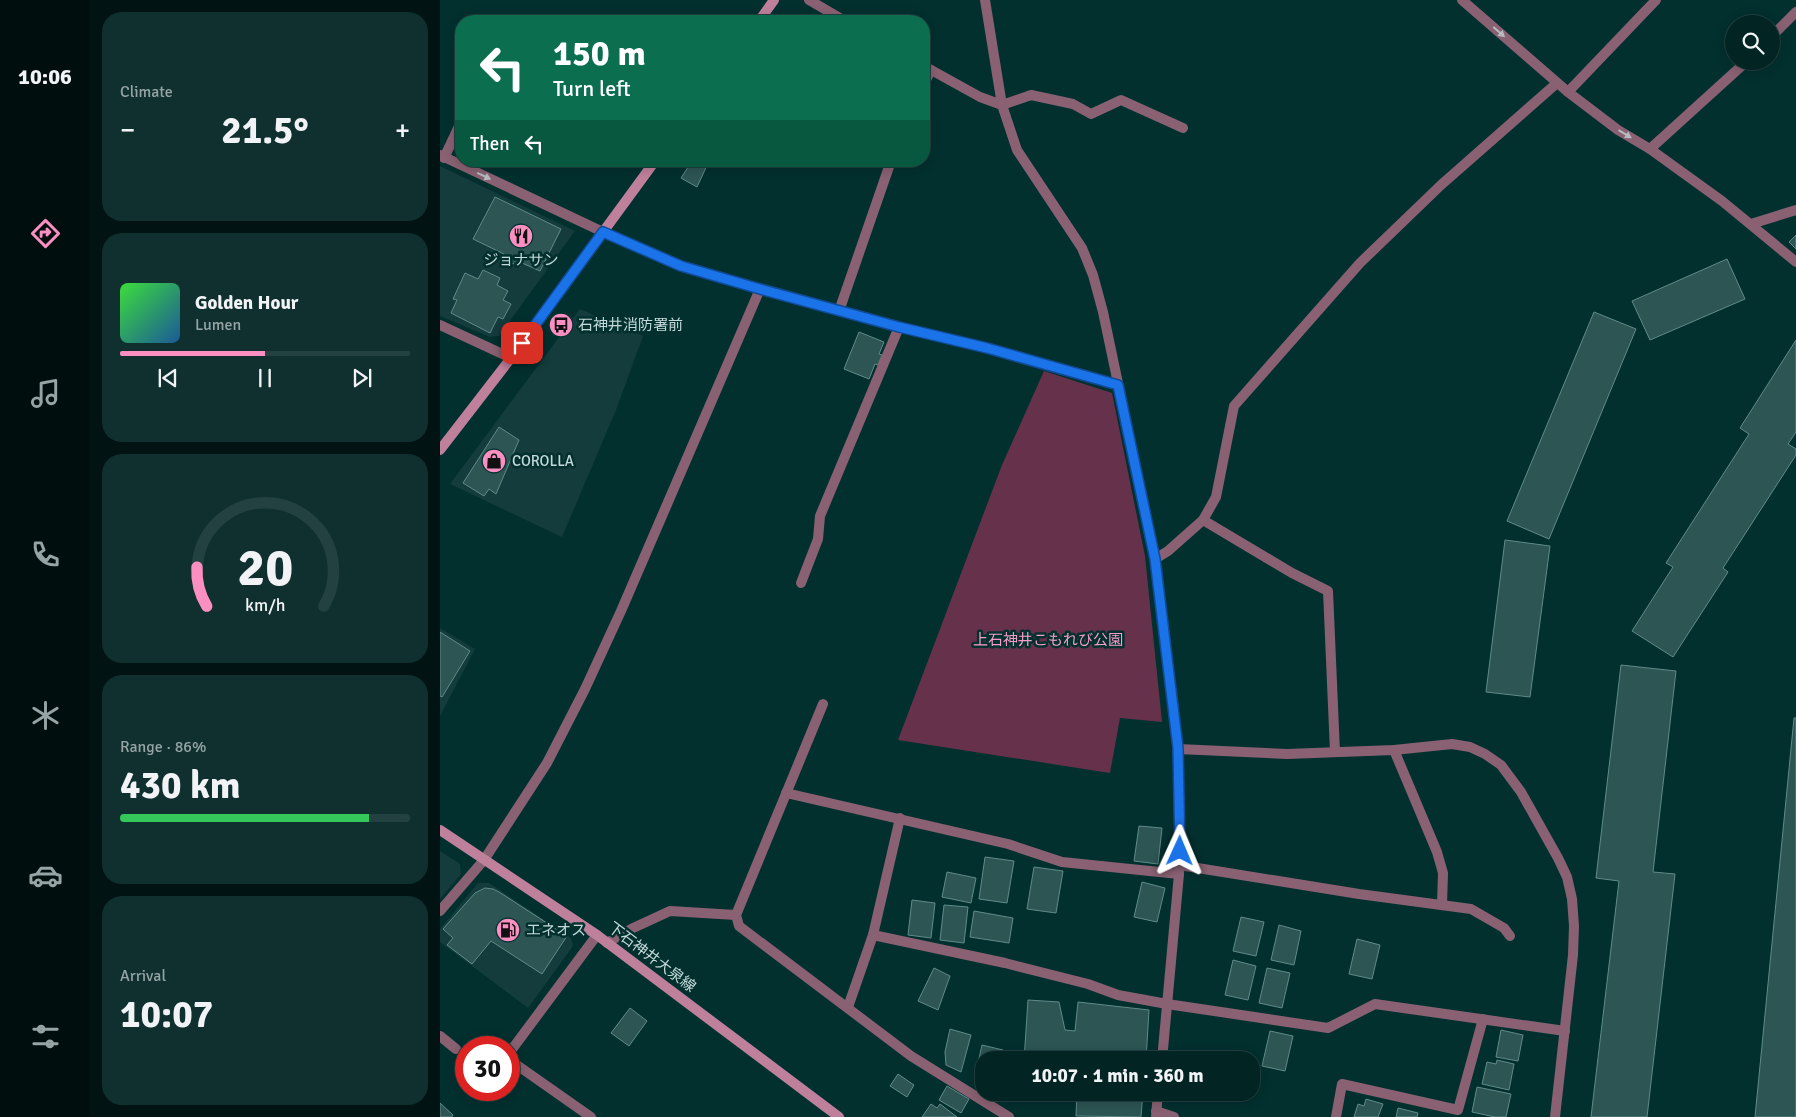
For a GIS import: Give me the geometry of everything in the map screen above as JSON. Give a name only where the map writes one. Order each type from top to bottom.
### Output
[{"type":"main road","points":[[763,15],[774,0]]},
{"type":"main road","points":[[440,450],[511,358],[651,167]]},
{"type":"main road","name":"下石神井大泉線","points":[[440,830],[597,935],[839,1117]]},
{"type":"street","points":[[809,0],[834,15]]},
{"type":"street","points":[[985,0],[1002,105],[1017,150],[1082,248],[1092,275],[1103,312],[1155,559],[1178,748],[1180,838],[1163,1051]]},
{"type":"street","points":[[1462,0],[1568,92],[1618,130],[1650,149],[1722,200],[1796,262]]},
{"type":"street","points":[[1568,92],[1656,0]]},
{"type":"street","points":[[1780,28],[1796,12]]},
{"type":"street","points":[[930,70],[980,97],[1002,105],[1031,95],[1073,104],[1091,114],[1121,100],[1183,128]]},
{"type":"street","points":[[1650,149],[1737,70]]},
{"type":"street","points":[[1155,559],[1168,551],[1203,520],[1216,497],[1234,406],[1360,263],[1441,185],[1557,83]]},
{"type":"street","points":[[455,133],[442,157],[455,163]]},
{"type":"street","points":[[463,167],[681,266],[839,311],[987,348],[1118,385]]},
{"type":"street","points":[[839,311],[889,167]]},
{"type":"street","points":[[1751,224],[1796,210]]},
{"type":"street","points":[[440,911],[484,860],[546,763],[585,689],[621,611],[760,289]]},
{"type":"street","points":[[440,325],[511,358]]},
{"type":"street","points":[[801,584],[818,539],[820,516],[899,327]]},
{"type":"street","points":[[1203,520],[1292,573],[1328,590],[1335,752]]},
{"type":"street","points":[[823,704],[736,915],[739,926],[911,1056],[1009,1117]]},
{"type":"street","points":[[1178,748],[1287,754],[1394,750],[1452,744],[1470,747],[1501,765],[1521,792],[1558,858],[1567,877],[1572,899],[1574,926],[1573,955],[1555,1117]]},
{"type":"street","points":[[1394,750],[1437,852],[1443,873],[1442,905]]},
{"type":"street","points":[[786,793],[1008,844],[1062,862],[1179,869],[1471,909],[1504,928],[1510,936]]},
{"type":"street","points":[[848,1008],[874,935],[900,818]]},
{"type":"street","points":[[607,943],[631,928],[670,911],[736,915]]},
{"type":"street","points":[[591,1117],[514,1063],[510,1052],[597,935]]},
{"type":"street","points":[[874,935],[1005,963],[1088,984],[1118,995],[1328,1028],[1374,1004],[1565,1031]]},
{"type":"street","points":[[1336,1117],[1342,1084],[1458,1110],[1483,1019]]},
{"type":"street","points":[[440,1036],[455,1048]]},
{"type":"street","points":[[1157,1101],[1156,1114],[1174,1117]]},
{"type":"shaded area","points":[[440,166],[575,231],[499,336],[490,337],[440,316]]},
{"type":"shaded area","points":[[580,309],[643,336],[616,410],[562,537],[450,484]]},
{"type":"shaded area","points":[[440,628],[475,649],[440,716]]},
{"type":"shaded area","points":[[440,851],[460,864],[461,874],[440,899]]},
{"type":"shaded area","points":[[478,883],[489,883],[571,938],[573,946],[528,1008],[440,942],[440,929]]},
{"type":"green space","name":"上石神井こもれび公園","points":[[1044,371],[1112,393],[1145,556],[1162,722],[1120,718],[1110,773],[898,740],[1002,465]]},
{"type":"building","points":[[688,167],[706,167],[697,187],[681,178]]},
{"type":"building","points":[[495,197],[561,229],[540,271],[522,263],[520,267],[502,258],[504,254],[473,239]]},
{"type":"building","points":[[1796,235],[1796,249],[1789,242]]},
{"type":"building","points":[[1727,259],[1745,299],[1650,340],[1632,301]]},
{"type":"building","points":[[483,270],[500,278],[497,285],[508,291],[503,300],[511,304],[503,319],[498,317],[490,333],[451,313],[457,300],[453,299],[465,273],[478,279]]},
{"type":"building","points":[[1594,312],[1636,329],[1549,539],[1507,521]]},
{"type":"building","points":[[859,332],[884,342],[879,354],[882,355],[878,365],[875,364],[869,379],[844,369]]},
{"type":"building","points":[[1796,340],[1796,432],[1788,444],[1796,449],[1796,455],[1723,568],[1728,572],[1673,657],[1632,631],[1673,567],[1666,563],[1749,434],[1740,428]]},
{"type":"building","points":[[499,427],[519,440],[496,494],[489,489],[484,496],[463,483]]},
{"type":"building","points":[[1505,540],[1550,546],[1530,697],[1486,692]]},
{"type":"building","points":[[440,632],[470,651],[442,697],[440,696]]},
{"type":"building","points":[[1621,665],[1676,671],[1653,872],[1675,874],[1647,1117],[1591,1117],[1619,881],[1596,878]]},
{"type":"building","points":[[1794,718],[1796,718],[1796,1117],[1755,1117]]},
{"type":"building","points":[[1139,826],[1162,828],[1158,864],[1134,861]]},
{"type":"building","points":[[985,857],[1014,861],[1007,903],[979,899]]},
{"type":"building","points":[[1034,867],[1063,871],[1056,913],[1027,909]]},
{"type":"building","points":[[947,872],[976,878],[971,903],[942,897]]},
{"type":"building","points":[[1142,882],[1165,888],[1157,922],[1134,917]]},
{"type":"building","points":[[485,888],[499,892],[567,936],[542,974],[491,941],[472,964],[447,945],[453,938],[443,929],[475,893]]},
{"type":"building","points":[[912,900],[935,903],[931,938],[908,935]]},
{"type":"building","points":[[944,905],[968,907],[964,943],[940,940]]},
{"type":"building","points":[[974,911],[1013,918],[1009,943],[970,937]]},
{"type":"building","points":[[1241,917],[1264,922],[1256,956],[1233,951]]},
{"type":"building","points":[[1279,925],[1301,931],[1294,965],[1271,960]]},
{"type":"building","points":[[1357,939],[1380,945],[1372,979],[1349,974]]},
{"type":"building","points":[[1233,960],[1256,966],[1248,1000],[1225,995]]},
{"type":"building","points":[[934,968],[950,976],[938,1010],[918,1001]]},
{"type":"building","points":[[1267,968],[1290,973],[1282,1008],[1259,1003]]},
{"type":"building","points":[[1028,1000],[1059,1002],[1065,1030],[1075,1031],[1078,1002],[1149,1010],[1147,1051],[1025,1051]]},
{"type":"building","points":[[630,1008],[647,1021],[629,1046],[611,1033]]},
{"type":"building","points":[[950,1029],[971,1035],[961,1072],[946,1065],[945,1052]]},
{"type":"building","points":[[1501,1030],[1523,1035],[1518,1061],[1496,1057]]},
{"type":"building","points":[[1270,1031],[1293,1036],[1285,1071],[1262,1066]]},
{"type":"building","points":[[982,1045],[1003,1050],[1003,1051],[981,1051]]},
{"type":"building","points":[[1497,1060],[1514,1064],[1509,1090],[1482,1084],[1487,1062],[1496,1064]]},
{"type":"building","points":[[898,1074],[914,1085],[907,1097],[890,1086]]},
{"type":"building","points":[[947,1086],[969,1099],[961,1113],[939,1100]]},
{"type":"building","points":[[1477,1087],[1511,1094],[1506,1117],[1495,1117],[1472,1112]]},
{"type":"building","points":[[1366,1099],[1383,1104],[1378,1117],[1354,1117],[1358,1104],[1364,1106]]},
{"type":"building","points":[[1077,1101],[1142,1101],[1141,1117],[1076,1116]]},
{"type":"building","points":[[440,1103],[453,1115],[452,1117],[440,1117]]},
{"type":"building","points":[[931,1104],[937,1108],[940,1104],[957,1117],[922,1117]]},
{"type":"building","points":[[1398,1108],[1418,1113],[1417,1117],[1396,1117]]},
{"type":"place","name":"ジョナサン","points":[[521,236]]},
{"type":"place","name":"石神井消防署前","points":[[561,325]]},
{"type":"place","name":"COROLLA","points":[[494,461]]},
{"type":"place","name":"エネオス","points":[[508,930]]},
{"type":"route","points":[[522,343],[603,232],[681,266],[899,327],[987,348],[1118,385],[1155,559],[1178,748],[1180,851]]}]
